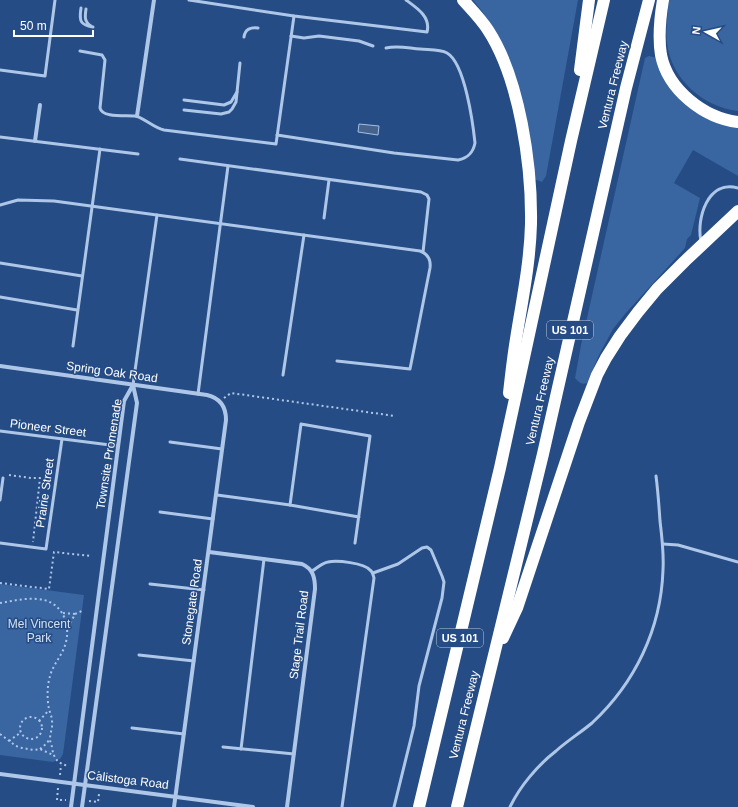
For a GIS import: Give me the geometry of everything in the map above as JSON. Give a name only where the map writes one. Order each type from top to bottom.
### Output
[{"type":"highway","points":[[463,0],[476,13],[489,31],[507,70],[524,135],[531,194],[531,226],[528,261],[516,340],[500,468]]},
{"type":"highway","points":[[571,141],[590,0]]},
{"type":"highway","name":"Ventura Freeway","points":[[419,807],[500,468],[571,141],[604,0]]},
{"type":"highway","name":"Ventura Freeway","points":[[457,807],[542,454],[626,88],[649,0]]},
{"type":"highway","points":[[663,0],[660,37],[661,56],[668,74],[681,92],[694,104],[719,118],[738,122]]},
{"type":"highway","points":[[492,661],[517,608],[579,422],[598,375],[620,336],[657,289],[702,244],[738,211]]},
{"type":"street","points":[[137,116],[154,0]]},
{"type":"street","points":[[35,141],[40,105]]},
{"type":"street","name":"Spring Oak Road","points":[[0,366],[212,396],[220,401]]},
{"type":"street","name":"Townsite Promenade","points":[[71,807],[124,401],[133,385]]},
{"type":"street","name":"Townsite Promenade","points":[[82,807],[136,403],[133,385]]},
{"type":"street","name":"Stonegate Road","points":[[174,807],[217,495],[226,415],[224,406],[220,401]]},
{"type":"street","points":[[209,552],[302,564],[307,566],[312,571]]},
{"type":"street","name":"Stage Trail Road","points":[[287,807],[315,589],[315,579],[312,571]]},
{"type":"street","name":"Calistoga Road","points":[[0,774],[253,807]]},
{"type":"lane","points":[[0,70],[45,76],[55,0]]},
{"type":"lane","points":[[189,0],[294,16],[426,32],[428,25],[426,19],[420,11],[406,0]]},
{"type":"lane","points":[[81,8],[81,22],[87,26],[93,27],[86,22],[86,9]]},
{"type":"lane","points":[[80,51],[104,56],[105,60],[100,111],[103,113],[117,116],[137,116],[156,128],[184,133],[276,144],[294,16]]},
{"type":"lane","points":[[244,37],[244,34],[248,29],[253,27],[258,28]]},
{"type":"lane","points":[[291,36],[304,38],[313,36],[359,41],[373,46]]},
{"type":"lane","points":[[277,135],[350,147],[439,158],[458,160],[468,156],[475,144],[471,114],[464,85],[452,58],[446,52],[396,46],[386,48]]},
{"type":"lane","points":[[184,110],[222,114],[229,112],[235,106],[240,63]]},
{"type":"lane","points":[[184,100],[224,105],[231,102],[237,92]]},
{"type":"lane","points":[[0,137],[138,154]]},
{"type":"lane","points":[[73,346],[100,149]]},
{"type":"lane","points":[[180,159],[421,192],[427,195],[429,199],[423,252]]},
{"type":"lane","points":[[198,394],[228,166]]},
{"type":"lane","points":[[324,218],[329,180]]},
{"type":"lane","points":[[702,244],[701,227],[706,201],[716,191],[722,188],[738,188]]},
{"type":"lane","points":[[0,205],[18,200],[38,200],[423,252],[430,260],[430,268],[410,369],[337,361]]},
{"type":"lane","points":[[133,385],[157,215]]},
{"type":"lane","points":[[283,374],[304,235]]},
{"type":"lane","points":[[0,264],[82,276]]},
{"type":"lane","points":[[0,297],[77,310]]},
{"type":"lane","points":[[290,505],[301,424],[370,436],[355,543]]},
{"type":"lane","name":"Pioneer Street","points":[[0,431],[118,446]]},
{"type":"lane","name":"Prairie Street","points":[[32,548],[46,549],[62,439]]},
{"type":"lane","points":[[170,442],[222,449]]},
{"type":"lane","points":[[510,807],[530,777],[543,762],[592,723],[611,703],[626,685],[642,658],[660,597],[663,570],[663,544],[656,476]]},
{"type":"lane","points":[[0,500],[3,478]]},
{"type":"lane","points":[[217,495],[290,505],[359,517]]},
{"type":"lane","points":[[160,512],[213,519]]},
{"type":"lane","points":[[0,543],[32,548]]},
{"type":"lane","points":[[663,544],[678,545],[738,561]]},
{"type":"lane","points":[[373,573],[398,564],[422,548],[427,547],[430,550],[444,582],[442,598],[419,686],[414,726],[394,807]]},
{"type":"lane","points":[[241,749],[264,559]]},
{"type":"lane","points":[[312,571],[328,562],[337,561],[362,565],[370,569],[374,578],[342,807]]},
{"type":"lane","points":[[150,584],[204,590]]},
{"type":"lane","points":[[139,655],[194,661]]},
{"type":"lane","points":[[132,728],[184,734]]},
{"type":"lane","points":[[223,746],[294,754]]},
{"type":"path","points":[[220,401],[231,393],[395,416]]},
{"type":"path","points":[[7,475],[40,478],[32,548]]},
{"type":"path","points":[[0,583],[49,589],[54,552],[91,556]]},
{"type":"path","points":[[0,603],[25,599],[40,599],[49,602],[63,613],[75,614],[84,610]]},
{"type":"path","points":[[63,613],[68,628]]},
{"type":"path","points":[[53,755],[50,739],[53,724],[49,709],[48,684],[51,674],[66,643],[68,628],[75,614]]},
{"type":"path","points":[[39,721],[49,709]]},
{"type":"path","points":[[9,741],[20,733],[21,723],[26,718],[33,718],[39,721],[42,728],[40,735],[30,739],[20,733]]},
{"type":"path","points":[[0,734],[22,748],[34,750],[40,749],[50,739]]},
{"type":"path","points":[[40,749],[53,755],[61,765]]},
{"type":"green space","points":[[473,0],[578,0],[546,176],[542,182],[534,179],[516,77],[497,33]]},
{"type":"green space","points":[[669,0],[738,0],[738,111],[713,104],[701,97],[682,79],[675,68],[670,56],[666,38]]},
{"type":"green space","points":[[649,56],[657,58],[703,116],[714,122],[738,127],[738,176],[693,150],[674,183],[700,198],[691,235],[687,239],[685,248],[613,329],[599,355],[587,383],[585,384],[579,382],[575,378],[581,345],[645,58]]},
{"type":"green space","name":"Mel Vincent Park","points":[[0,584],[84,595],[63,754],[60,759],[53,762],[0,755]]},
{"type":"shaded area","points":[[359,124],[379,126],[378,135],[358,132]]}]
